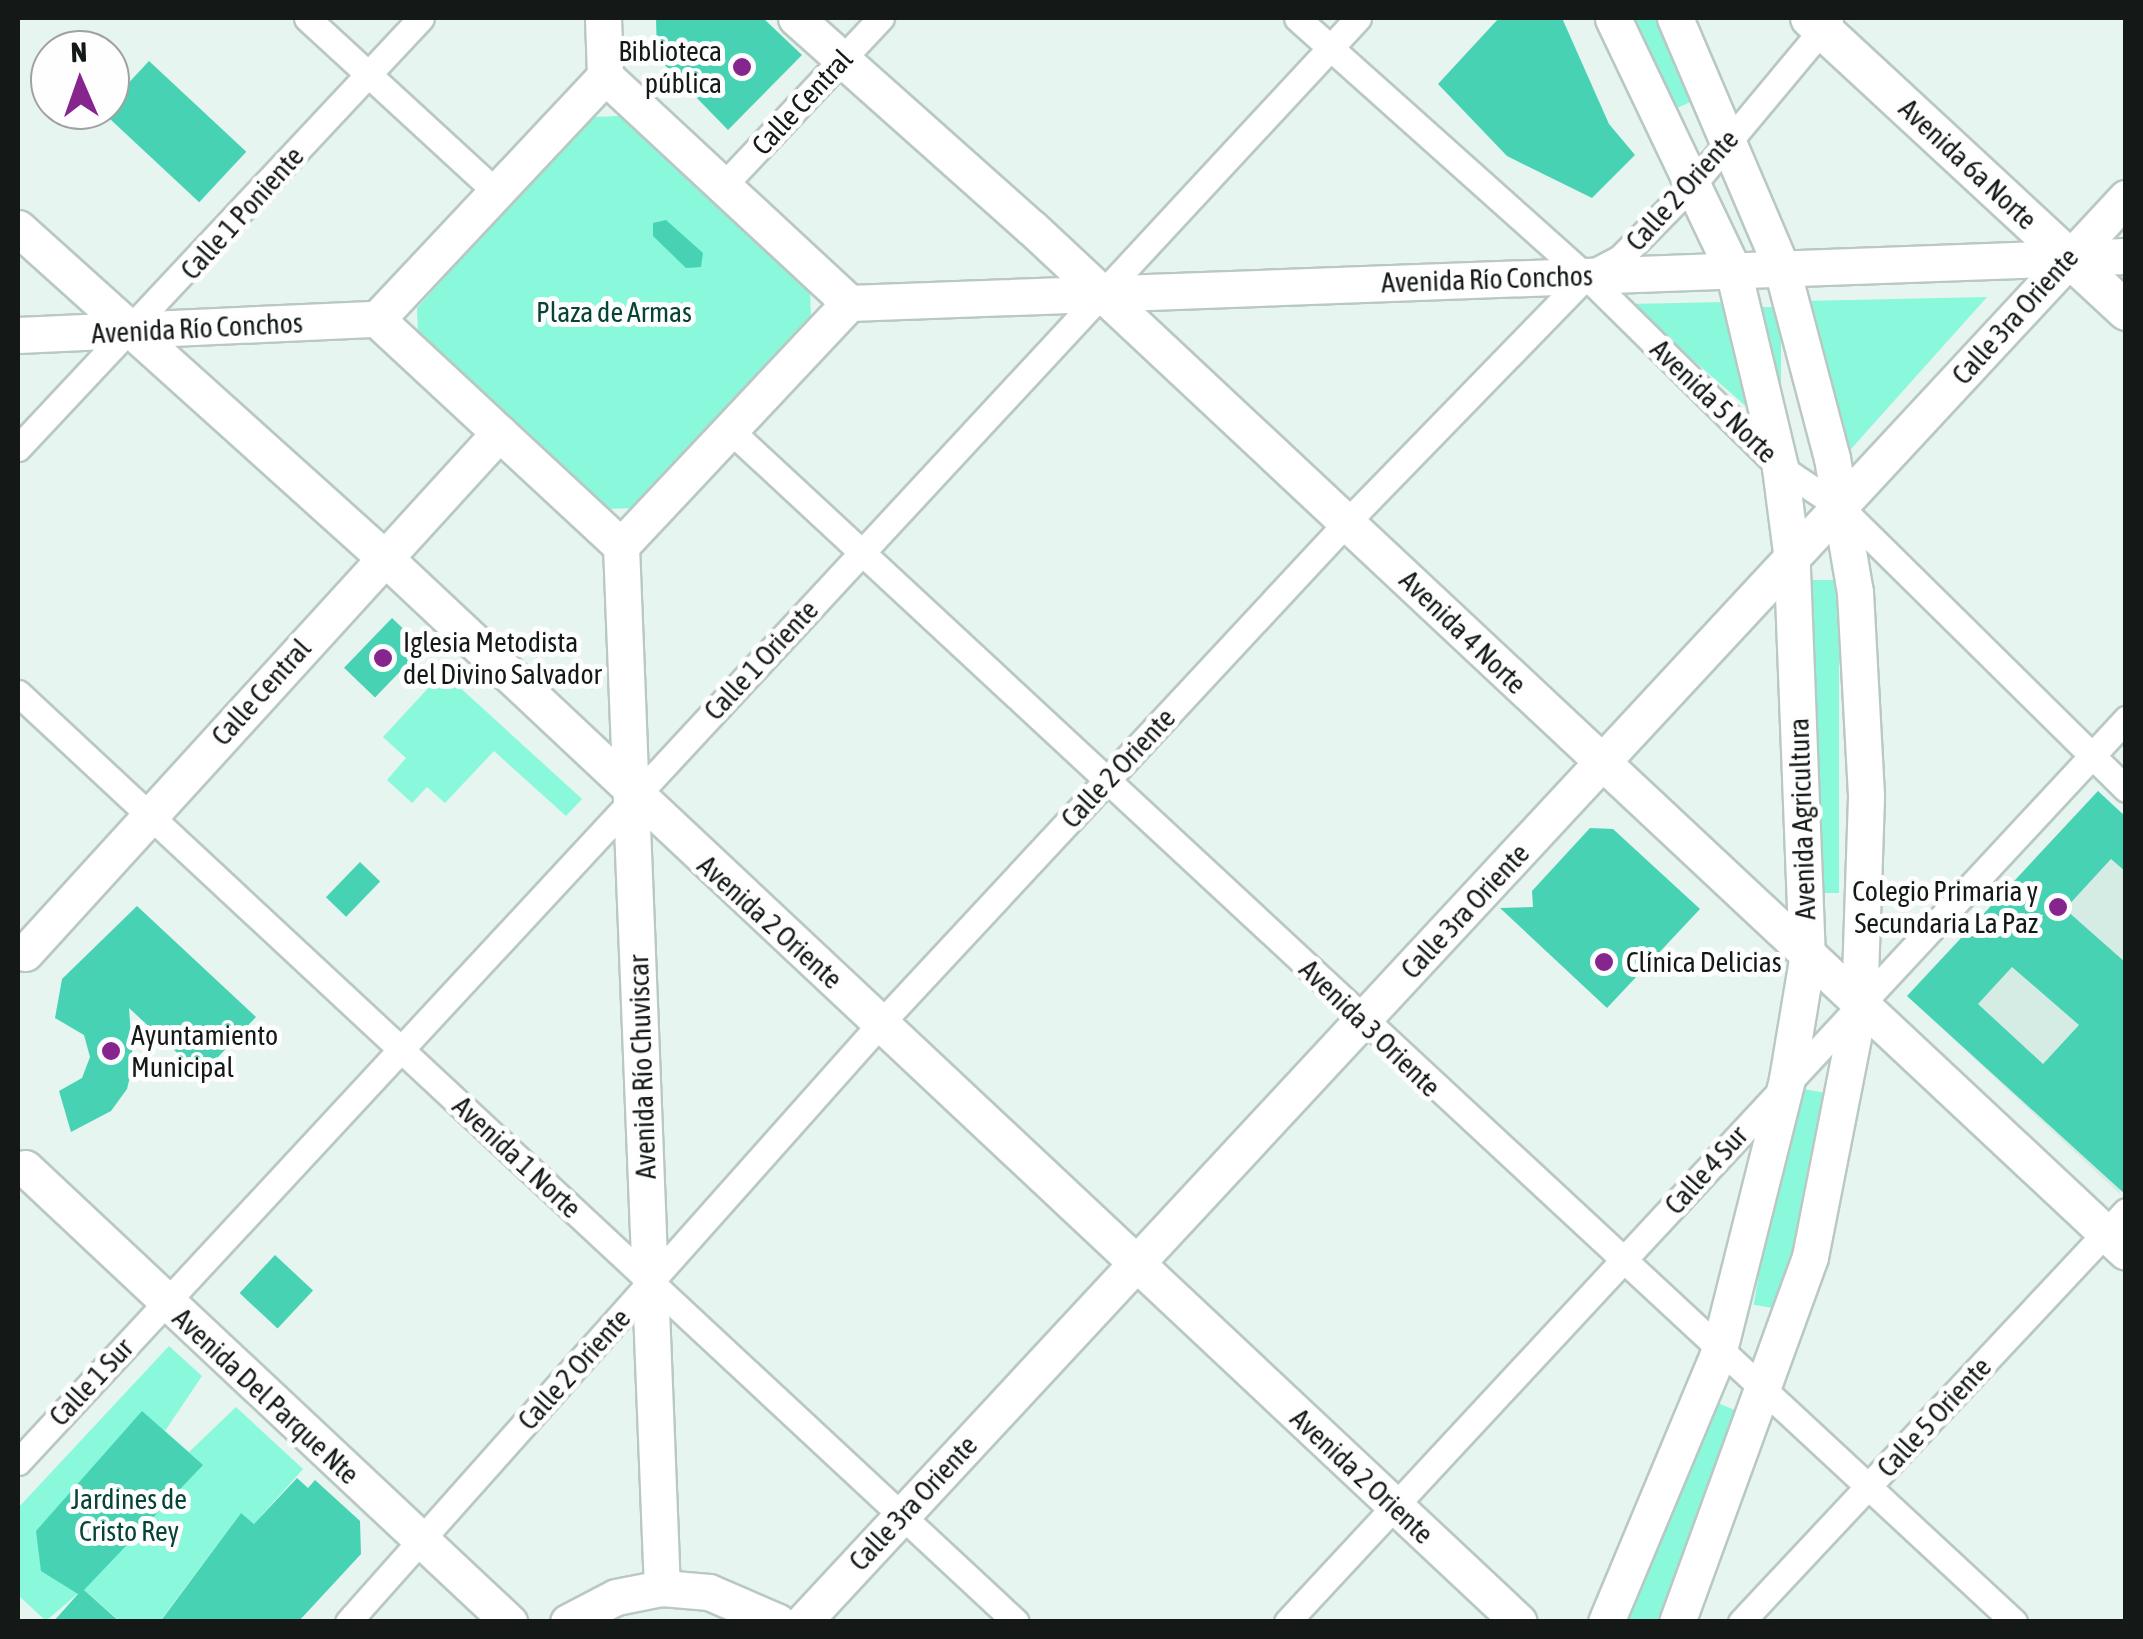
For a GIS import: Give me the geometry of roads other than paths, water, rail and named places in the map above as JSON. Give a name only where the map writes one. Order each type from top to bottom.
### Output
[{"type":"main road","points":[[603,18],[605,76],[849,304],[621,546],[377,319],[605,76]]},
{"type":"main road","name":"Avenida 4 Norte","points":[[796,18],[1347,522],[1807,960],[2119,1232]]},
{"type":"main road","name":"Avenida Agricultura","points":[[1606,1622],[1718,1354],[1787,1079],[1807,960],[1792,560],[1780,467],[1733,270],[1695,182],[1613,18]]},
{"type":"main road","name":"Avenida Agricultura","points":[[1675,18],[1730,138],[1782,268],[1840,508],[1855,592],[1866,798],[1859,1007],[1810,1257],[1765,1396],[1677,1622]]},
{"type":"main road","name":"Avenida 6a Norte","points":[[1821,21],[2126,311]]},
{"type":"main road","name":"Calle 3ra Oriente","points":[[803,1622],[2126,198]]},
{"type":"main road","name":"Avenida 2 Oriente","points":[[18,228],[384,557],[631,796],[881,1023],[1518,1622]]},
{"type":"main road","name":"Avenida Río Conchos","points":[[849,304],[2126,256]]},
{"type":"main road","name":"Avenida Río Conchos","points":[[18,336],[377,319]]},
{"type":"main road","name":"Calle Central","points":[[20,960],[499,432]]},
{"type":"main road","name":"Avenida Río Chuviscar","points":[[621,546],[662,1588]]},
{"type":"main road","name":"Avenida Del Parque Nte","points":[[20,1162],[165,1303],[510,1622]]},
{"type":"main road","points":[[568,1622],[616,1597],[662,1588],[709,1592],[778,1622]]},
{"type":"street","points":[[307,18],[496,192]]},
{"type":"street","name":"Calle 1 Poniente","points":[[18,448],[134,332],[421,18]]},
{"type":"street","name":"Calle Central","points":[[723,186],[881,18]]},
{"type":"street","name":"Avenida 5 Norte","points":[[1297,18],[1586,276],[1780,467],[1840,508],[2126,789]]},
{"type":"street","name":"Calle 1 Oriente","points":[[165,1303],[405,1053],[631,796],[1358,18]]},
{"type":"street","name":"Calle 2 Oriente","points":[[348,1622],[881,1023],[1347,522],[1586,276],[1621,257],[1695,182],[1821,21]]},
{"type":"street","name":"Avenida 3 Oriente","points":[[730,430],[1111,776],[1361,1022],[2014,1622]]},
{"type":"street","name":"Avenida 1 Norte","points":[[18,693],[1016,1622]]},
{"type":"street","name":"Calle 4 Sur","points":[[1287,1622],[1622,1264],[1787,1079],[1859,1007],[2126,719]]},
{"type":"street","name":"Calle 5 Oriente","points":[[1741,1622],[2119,1232]]},
{"type":"street","name":"Calle 1 Sur","points":[[18,1462],[165,1303]]},
{"type":"place","name":"Biblioteca pública","points":[[742,67]]},
{"type":"place","name":"Iglesia Metodista del Divino Salvador","points":[[383,658]]},
{"type":"place","name":"Colegio Primaria y Secundaria La Paz","points":[[2058,907]]},
{"type":"place","name":"Clínica Delicias","points":[[1604,962]]},
{"type":"place","name":"Ayuntamiento Municipal","points":[[111,1051]]},
{"type":"park label","name":"Plaza de Armas","points":[[614,312]]},
{"type":"park label","name":"Jardines de Cristo Rey","points":[[129,1515]]}]
